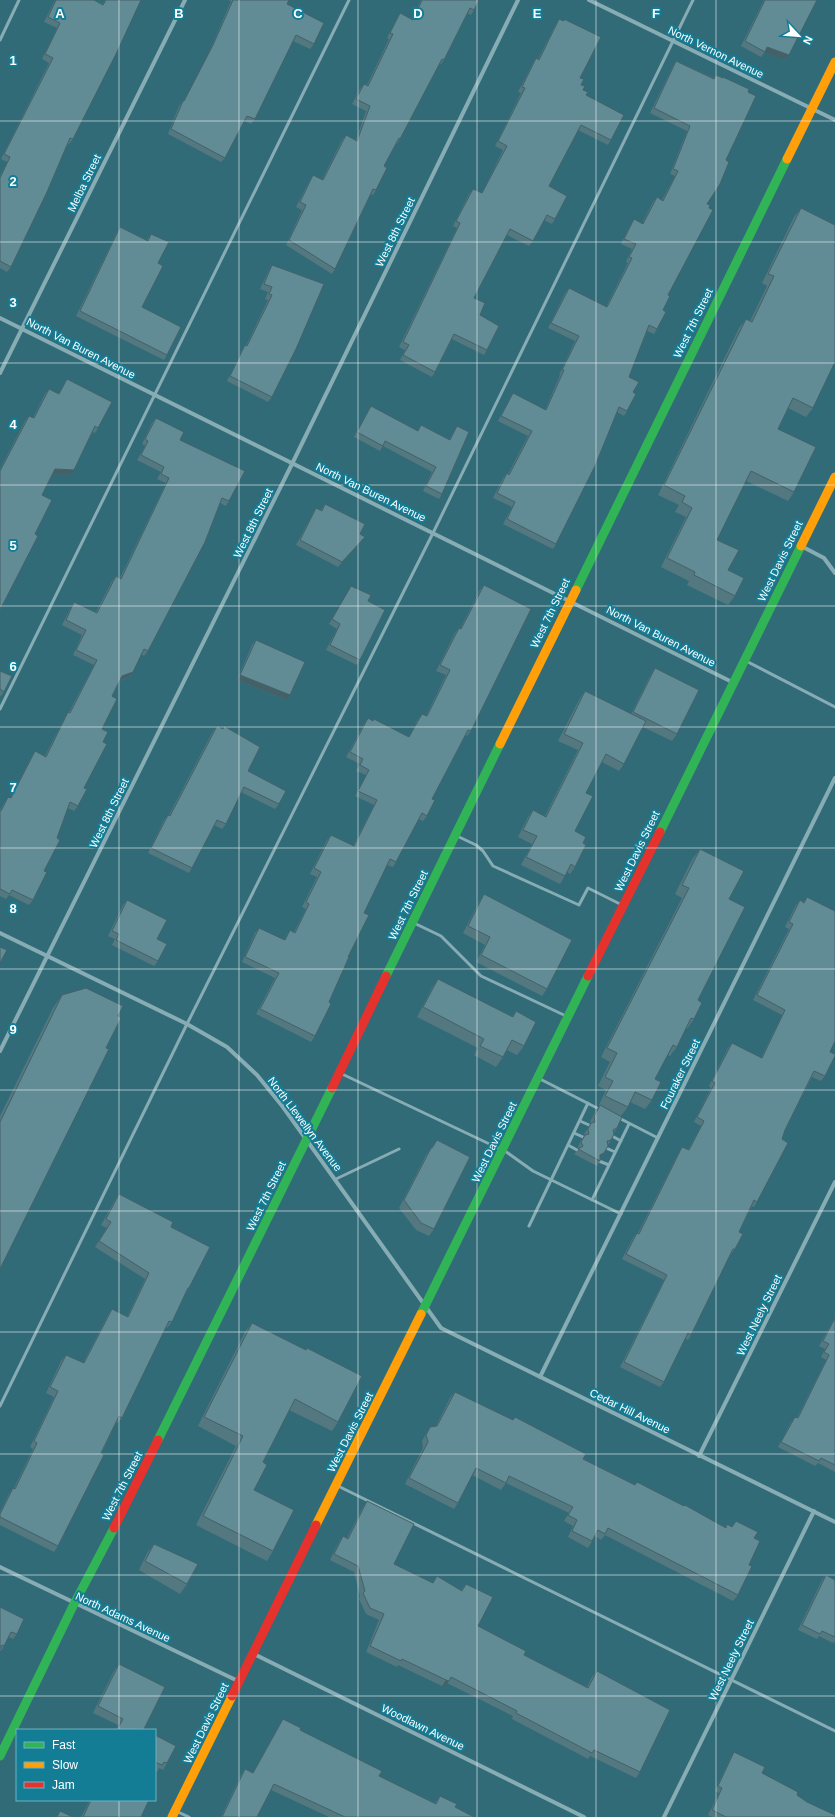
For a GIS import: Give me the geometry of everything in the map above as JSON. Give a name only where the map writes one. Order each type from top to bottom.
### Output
[{"type":"street","name":"Melba Street","points":[[0,373],[185,0]]},
{"type":"street","name":"West 8th Street","points":[[0,1051],[292,464],[518,0]]},
{"type":"street","name":"North Vernon Avenue","points":[[589,0],[835,120]]},
{"type":"street","name":"West 7th Street","points":[[0,1756],[74,1604],[131,1494],[307,1140],[454,835],[835,62]]},
{"type":"street","name":"North Van Buren Avenue","points":[[0,318],[292,464],[570,600],[734,683]]},
{"type":"street","name":"West Davis Street","points":[[174,1814],[835,477]]},
{"type":"street","points":[[801,546],[824,558],[835,573]]},
{"type":"street","name":"Fouraker Street","points":[[540,1377],[835,778]]},
{"type":"street","name":"North Llewellyn Avenue","points":[[0,933],[187,1024],[226,1047],[257,1075],[283,1107],[336,1179],[425,1306]]},
{"type":"street","name":"West Neely Street","points":[[699,1456],[835,1182]]},
{"type":"street","name":"Cedar Hill Avenue","points":[[425,1306],[441,1328],[835,1522]]},
{"type":"street","name":"West Neely Street","points":[[664,1817],[814,1511]]},
{"type":"street","name":"North Adams Avenue","points":[[0,1567],[74,1604],[239,1682]]},
{"type":"street","name":"Woodlawn Avenue","points":[[253,1653],[584,1817]]},
{"type":"lane","points":[[0,40],[19,0]]},
{"type":"lane","points":[[0,709],[349,0]]},
{"type":"lane","points":[[0,1406],[187,1024],[433,533],[693,0]]},
{"type":"lane","points":[[745,660],[835,707]]},
{"type":"lane","points":[[454,835],[476,845],[494,866],[579,905],[588,888],[624,905]]},
{"type":"lane","points":[[412,922],[441,936],[481,976],[568,1017]]},
{"type":"lane","points":[[339,1073],[503,1150],[534,1171],[621,1214]]},
{"type":"lane","points":[[538,1078],[609,1113]]},
{"type":"lane","points":[[529,1226],[588,1103]]},
{"type":"lane","points":[[616,1117],[658,1138]]},
{"type":"lane","points":[[580,1121],[589,1125]]},
{"type":"lane","points":[[592,1200],[630,1124]]},
{"type":"lane","points":[[574,1133],[583,1137]]},
{"type":"lane","points":[[612,1136],[621,1141]]},
{"type":"lane","points":[[568,1145],[577,1150]]},
{"type":"lane","points":[[606,1148],[615,1152]]},
{"type":"lane","points":[[336,1179],[399,1149]]},
{"type":"lane","points":[[599,1161],[609,1165]]},
{"type":"lane","points":[[337,1486],[835,1731]]},
{"type":"lane","points":[[174,1814],[189,1817]]},
{"type":"building","points":[[56,0],[94,0],[103,5],[106,0],[141,0],[117,52],[73,139],[70,138],[47,192],[11,267],[0,261],[0,178],[10,157],[4,154],[53,58],[45,54],[60,23],[48,17]]},
{"type":"building","points":[[233,0],[289,0],[287,4],[324,23],[314,44],[296,35],[255,119],[247,116],[225,158],[171,129],[183,101],[213,45]]},
{"type":"building","points":[[422,0],[479,0],[474,10],[470,8],[444,60],[442,59],[384,166],[387,168],[376,190],[373,189],[335,269],[289,240],[306,205],[300,202],[313,175],[323,180],[346,135],[357,141],[370,106],[356,99],[364,84],[368,86],[393,34],[390,33],[400,13],[413,20]]},
{"type":"building","points":[[765,0],[817,0],[789,55],[767,47],[765,52],[745,41]]},
{"type":"building","points":[[559,19],[564,21],[564,19],[601,37],[580,78],[584,79],[581,85],[585,86],[583,90],[588,92],[586,95],[624,115],[611,140],[581,125],[549,186],[567,196],[555,219],[547,215],[533,241],[510,229],[474,298],[485,303],[480,315],[499,326],[487,350],[454,334],[435,372],[403,355],[409,345],[403,342],[460,223],[456,221],[473,189],[482,193],[507,146],[498,141],[525,88],[522,87],[536,58],[539,60]]},
{"type":"building","points":[[676,61],[714,79],[716,75],[723,77],[749,89],[748,92],[756,96],[726,160],[729,162],[720,184],[707,204],[710,205],[709,208],[713,210],[668,295],[670,296],[663,310],[666,312],[657,329],[649,325],[629,377],[639,382],[633,392],[636,394],[627,411],[619,407],[595,466],[556,544],[507,519],[515,502],[497,493],[507,473],[509,475],[532,431],[501,416],[513,393],[546,410],[564,370],[562,370],[579,336],[551,323],[569,288],[607,307],[632,258],[629,257],[636,244],[624,239],[634,219],[643,224],[657,197],[663,201],[678,171],[673,169],[690,126],[654,108]]},
{"type":"building","points":[[801,208],[835,225],[835,362],[813,408],[793,398],[778,429],[816,447],[794,492],[751,471],[717,540],[739,550],[728,570],[744,578],[735,596],[694,575],[695,572],[667,558],[692,508],[682,502],[685,496],[664,485],[746,319],[752,322],[774,276],[768,274]]},
{"type":"building","points":[[120,227],[148,241],[151,234],[169,242],[158,263],[163,266],[142,307],[181,327],[167,355],[80,311]]},
{"type":"building","points":[[272,265],[324,284],[296,349],[272,397],[230,376],[245,345],[247,346],[272,295],[269,294],[272,287],[264,284]]},
{"type":"building","points":[[67,379],[112,402],[98,428],[95,426],[74,470],[55,469],[42,495],[52,500],[35,534],[38,536],[0,608],[0,471],[29,416],[34,418],[49,389],[59,394]]},
{"type":"building","points":[[371,406],[418,431],[421,425],[450,440],[457,426],[469,432],[442,494],[426,486],[436,467],[385,441],[383,446],[357,432]]},
{"type":"building","points":[[156,418],[184,432],[180,440],[245,471],[229,501],[222,498],[205,542],[148,651],[144,649],[133,672],[122,676],[112,696],[117,699],[102,729],[108,732],[103,742],[107,744],[84,788],[87,789],[78,806],[70,802],[57,838],[60,840],[44,871],[47,872],[33,900],[12,890],[10,894],[0,889],[0,811],[8,797],[11,798],[35,751],[46,757],[68,712],[70,713],[97,660],[76,650],[86,630],[66,620],[74,602],[97,613],[116,576],[121,579],[169,478],[161,474],[164,467],[141,455],[148,441],[145,439]]},
{"type":"building","points":[[325,504],[365,524],[360,534],[365,537],[342,562],[300,540],[316,508],[322,511]]},
{"type":"building","points":[[484,585],[531,609],[471,731],[468,730],[432,799],[435,800],[427,816],[422,813],[396,862],[390,859],[364,913],[369,915],[348,957],[329,1002],[331,1004],[315,1036],[260,1009],[279,973],[245,957],[259,928],[285,940],[290,930],[295,933],[309,904],[306,902],[321,872],[314,868],[331,835],[354,846],[377,800],[358,791],[369,770],[360,765],[363,759],[350,752],[368,718],[373,721],[374,719],[409,737],[422,714],[427,716],[450,670],[440,665]]},
{"type":"building","points":[[351,586],[371,595],[368,601],[385,610],[360,660],[330,645],[340,624],[332,619]]},
{"type":"building","points":[[256,640],[305,662],[290,695],[240,675]]},
{"type":"building","points":[[655,668],[699,690],[677,734],[633,712]]},
{"type":"building","points":[[0,671],[12,676],[4,692],[0,689]]},
{"type":"building","points":[[585,691],[646,721],[624,764],[606,754],[586,793],[593,796],[575,831],[586,837],[583,843],[586,845],[575,867],[571,864],[565,876],[526,857],[537,836],[523,830],[533,810],[546,817],[583,743],[564,734]]},
{"type":"building","points":[[217,726],[223,729],[224,726],[260,747],[248,771],[286,791],[279,804],[244,787],[226,824],[217,820],[192,868],[151,848],[168,815],[170,816]]},
{"type":"building","points":[[700,849],[744,871],[729,899],[745,907],[698,1000],[702,1003],[694,1019],[691,1018],[677,1047],[673,1045],[655,1079],[661,1082],[652,1100],[635,1092],[628,1107],[605,1096],[613,1081],[605,1077],[617,1053],[607,1048],[689,888],[682,885]]},
{"type":"building","points":[[484,894],[572,940],[547,989],[481,955],[490,937],[468,926]]},
{"type":"building","points":[[807,897],[835,911],[835,1041],[830,1052],[835,1054],[835,1056],[825,1076],[814,1071],[785,1130],[782,1139],[788,1143],[757,1202],[754,1200],[739,1232],[743,1234],[735,1249],[733,1249],[691,1335],[688,1333],[664,1382],[624,1362],[667,1275],[626,1254],[637,1233],[639,1234],[682,1147],[689,1150],[704,1121],[697,1117],[715,1083],[712,1081],[732,1043],[762,1058],[785,1010],[757,995],[793,924],[789,922],[800,900],[804,903]]},
{"type":"building","points":[[127,900],[167,920],[157,939],[167,944],[158,961],[116,940],[119,934],[112,931]]},
{"type":"building","points":[[0,947],[7,950],[0,963]]},
{"type":"building","points":[[438,979],[513,1017],[516,1011],[536,1022],[524,1046],[512,1040],[503,1057],[480,1046],[484,1039],[423,1007]]},
{"type":"building","points":[[86,988],[123,1006],[118,1016],[121,1018],[106,1048],[109,1049],[0,1269],[0,1122],[62,995]]},
{"type":"building","points":[[600,1105],[622,1117],[617,1128],[613,1130],[614,1134],[611,1140],[607,1141],[608,1146],[604,1153],[600,1155],[600,1161],[578,1149],[583,1146],[581,1142],[585,1135],[589,1134],[588,1129],[591,1123],[595,1122],[594,1117]]},
{"type":"building","points":[[437,1140],[470,1157],[434,1229],[421,1223],[404,1200],[431,1148]]},
{"type":"building","points":[[119,1194],[173,1222],[171,1227],[210,1247],[172,1322],[169,1321],[122,1418],[119,1416],[101,1453],[104,1455],[58,1546],[0,1517],[0,1514],[13,1488],[15,1489],[37,1443],[34,1441],[58,1391],[50,1387],[66,1355],[84,1363],[112,1309],[128,1317],[149,1273],[99,1241],[111,1222],[106,1219]]},
{"type":"building","points":[[835,1318],[835,1465],[821,1458],[819,1461],[781,1442],[795,1417],[798,1418],[829,1355],[824,1352],[829,1344],[823,1341]]},
{"type":"building","points":[[252,1323],[306,1350],[307,1348],[362,1376],[338,1422],[295,1399],[263,1462],[267,1465],[254,1490],[294,1510],[273,1551],[203,1516],[243,1436],[204,1417]]},
{"type":"building","points":[[455,1392],[513,1420],[515,1417],[586,1454],[583,1459],[635,1485],[637,1482],[684,1506],[685,1505],[726,1528],[727,1524],[732,1527],[736,1521],[758,1532],[754,1538],[760,1541],[749,1565],[752,1566],[738,1595],[608,1528],[605,1534],[598,1530],[592,1541],[572,1531],[577,1520],[568,1515],[573,1507],[509,1476],[506,1483],[476,1468],[458,1503],[409,1478],[428,1442],[426,1435],[430,1427],[437,1426]]},
{"type":"building","points":[[367,1501],[414,1524],[394,1564],[433,1583],[437,1576],[462,1591],[466,1584],[493,1597],[478,1626],[526,1651],[524,1655],[588,1688],[597,1671],[670,1710],[640,1772],[594,1750],[592,1753],[516,1713],[517,1711],[451,1677],[449,1681],[446,1680],[402,1659],[401,1661],[370,1646],[384,1614],[370,1608],[363,1593],[365,1591],[358,1566],[334,1554],[343,1536],[348,1539]]},
{"type":"building","points":[[154,1544],[198,1564],[187,1584],[145,1561]]},
{"type":"building","points":[[826,1575],[835,1580],[835,1637],[822,1631],[820,1634],[802,1625]]},
{"type":"building","points":[[0,1607],[24,1619],[17,1634],[11,1632],[4,1646],[2,1645],[0,1649]]},
{"type":"building","points":[[119,1664],[165,1687],[144,1729],[118,1729],[123,1719],[98,1706]]},
{"type":"building","points":[[283,1719],[301,1728],[300,1730],[382,1771],[379,1776],[436,1804],[440,1796],[457,1804],[455,1807],[474,1817],[345,1817],[274,1784],[257,1817],[222,1817],[245,1769],[253,1773]]},
{"type":"building","points":[[156,1736],[176,1746],[167,1763],[164,1762],[162,1765],[156,1762]]},
{"type":"building","points":[[734,1752],[765,1767],[762,1773],[798,1792],[797,1795],[807,1802],[835,1815],[835,1817],[726,1817],[712,1810],[722,1788],[718,1786]]},
{"type":"building","points":[[91,1801],[149,1801],[141,1817],[83,1817]]},
{"type":"building","points":[[60,1811],[73,1817],[57,1817]]},
{"type":"traffic: fast","points":[[576,590],[787,159]]},
{"type":"traffic: fast","points":[[660,832],[801,546]]},
{"type":"traffic: fast","points":[[386,976],[500,744]]},
{"type":"traffic: fast","points":[[421,1314],[588,976]]},
{"type":"traffic: fast","points":[[158,1440],[332,1088]]},
{"type":"traffic: fast","points":[[0,1756],[74,1604],[114,1528]]},
{"type":"traffic: slow","points":[[787,159],[835,62]]},
{"type":"traffic: slow","points":[[801,546],[835,477]]},
{"type":"traffic: slow","points":[[500,744],[576,590]]},
{"type":"traffic: slow","points":[[316,1525],[421,1314]]},
{"type":"traffic: slow","points":[[172,1817],[232,1696]]},
{"type":"traffic: jam","points":[[588,976],[660,832]]},
{"type":"traffic: jam","points":[[332,1088],[386,976]]},
{"type":"traffic: jam","points":[[114,1528],[158,1440]]},
{"type":"traffic: jam","points":[[232,1696],[316,1525]]}]
